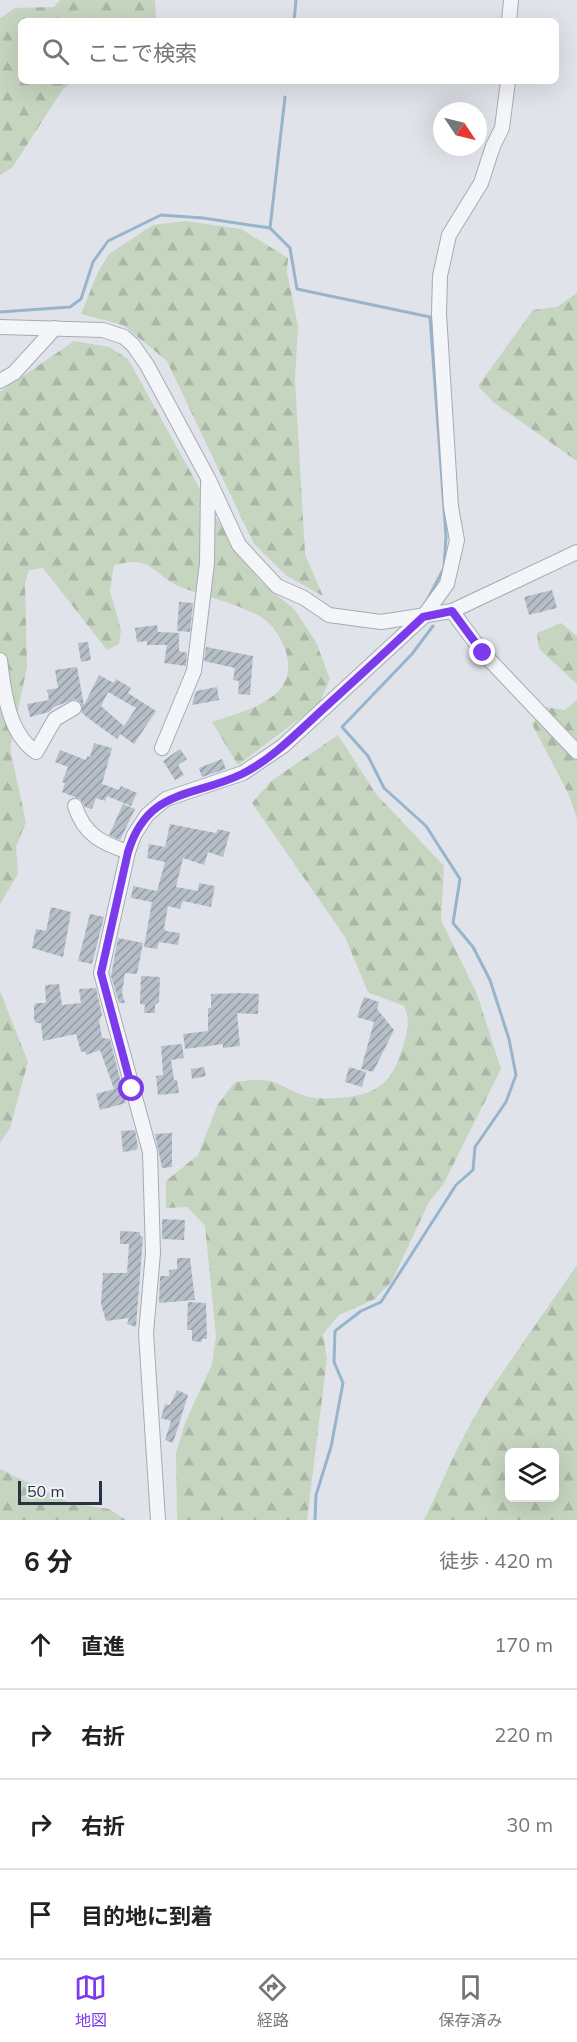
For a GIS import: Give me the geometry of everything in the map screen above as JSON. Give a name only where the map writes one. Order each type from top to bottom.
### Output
[{"type":"street","points":[[509,18],[512,0]]},
{"type":"street","points":[[158,1520],[146,1333],[153,1253],[150,1152],[101,973],[128,852],[134,835],[147,815],[166,799],[243,773],[283,746],[423,617],[447,584],[457,540],[452,507],[439,314],[443,259],[449,235],[481,183],[493,146],[502,128],[508,84]]},
{"type":"street","points":[[0,327],[103,330],[124,338],[133,345],[147,365],[208,478],[238,545],[277,586],[304,598],[329,615],[381,622],[452,611],[577,552]]},
{"type":"street","points":[[0,381],[14,373],[55,328]]},
{"type":"street","points":[[162,748],[194,671],[207,563],[208,478]]},
{"type":"street","points":[[452,611],[483,653],[577,752]]},
{"type":"street","points":[[0,660],[8,711],[24,744],[36,752],[55,719],[74,708]]},
{"type":"street","points":[[75,806],[87,831],[101,842],[128,852]]},
{"type":"green space","points":[[60,0],[155,0],[156,18],[18,18],[18,84],[70,84],[63,89],[12,168],[0,175],[0,18],[15,8],[54,7]]},
{"type":"green space","points":[[186,221],[241,229],[288,258],[287,272],[298,326],[295,379],[305,554],[323,596],[287,576],[254,544],[167,361],[123,325],[81,314],[98,272],[109,254],[153,225]]},
{"type":"green space","points":[[577,293],[577,461],[493,402],[478,386],[533,310],[557,307]]},
{"type":"green space","points":[[74,341],[109,347],[128,359],[216,518],[260,581],[295,610],[316,642],[330,679],[319,704],[238,765],[212,722],[241,713],[268,700],[279,691],[286,680],[288,666],[285,649],[269,623],[243,608],[172,583],[145,564],[127,562],[114,565],[110,591],[121,630],[119,644],[107,650],[43,568],[29,570],[25,583],[27,667],[10,749],[26,822],[16,847],[18,874],[0,904],[0,392]]},
{"type":"green space","points":[[561,623],[577,636],[577,684],[539,649],[537,633]]},
{"type":"green space","points":[[577,700],[577,819],[569,795],[532,724],[545,707],[565,710]]},
{"type":"green space","points":[[338,735],[376,794],[444,866],[441,920],[477,994],[501,1069],[443,1185],[429,1202],[392,1281],[375,1299],[339,1315],[323,1334],[327,1358],[307,1520],[177,1520],[176,1453],[185,1423],[212,1364],[216,1336],[205,1226],[187,1207],[166,1208],[166,1181],[198,1155],[218,1104],[235,1082],[269,1081],[314,1098],[360,1095],[377,1088],[391,1075],[407,1031],[408,1019],[404,1006],[368,992],[345,937],[252,803],[271,781]]},
{"type":"green space","points":[[0,991],[28,1062],[10,1128],[0,1143]]},
{"type":"green space","points":[[577,1265],[577,1520],[424,1520],[459,1445],[486,1396]]},
{"type":"green space","points":[[0,1469],[70,1503],[109,1509],[126,1520],[0,1520]]},
{"type":"building","points":[[552,590],[557,608],[529,615],[524,597]]},
{"type":"building","points":[[179,602],[193,603],[190,632],[177,631]]},
{"type":"building","points":[[157,625],[158,632],[179,633],[179,651],[187,653],[186,666],[164,663],[167,645],[147,645],[147,641],[137,642],[135,628]]},
{"type":"building","points":[[88,642],[91,660],[81,662],[78,643]]},
{"type":"building","points":[[206,647],[253,656],[250,695],[238,694],[239,681],[233,680],[235,668],[204,661]]},
{"type":"building","points":[[77,667],[84,705],[99,675],[114,683],[116,679],[131,688],[128,693],[156,711],[134,744],[120,734],[117,739],[92,721],[82,713],[81,703],[75,699],[54,707],[49,712],[30,717],[27,704],[49,700],[47,690],[58,688],[55,670]],"holes":[[[108,692],[136,708],[124,726],[101,706]]]},
{"type":"building","points":[[217,687],[219,700],[192,705],[196,691]]},
{"type":"building","points":[[94,743],[112,748],[102,784],[119,790],[121,786],[137,793],[131,806],[107,796],[105,801],[96,798],[92,809],[85,807],[80,799],[62,792],[65,783],[62,782],[68,767],[55,762],[60,750],[86,760],[87,756],[90,757]]},
{"type":"building","points":[[180,749],[187,759],[178,765],[184,775],[175,780],[163,761]]},
{"type":"building","points":[[222,759],[226,769],[202,777],[199,768]]},
{"type":"building","points":[[123,804],[135,809],[120,840],[109,835]]},
{"type":"building","points":[[170,824],[216,833],[218,829],[230,832],[223,857],[208,852],[204,865],[183,858],[176,887],[198,891],[199,883],[215,886],[211,907],[183,901],[180,909],[168,906],[164,928],[166,931],[180,933],[178,945],[159,942],[157,949],[144,947],[152,902],[131,898],[133,886],[157,891],[165,862],[147,858],[149,844],[165,847]]},
{"type":"building","points":[[51,907],[71,912],[63,957],[32,948],[36,929],[46,931]]},
{"type":"building","points":[[90,914],[104,917],[92,964],[78,961]]},
{"type":"building","points":[[118,938],[143,943],[137,974],[125,973],[122,993],[125,1003],[119,1003],[111,976]]},
{"type":"building","points":[[141,976],[160,977],[159,1002],[155,1005],[155,1013],[144,1013],[145,1005],[140,1004]]},
{"type":"building","points":[[59,984],[62,1005],[81,1003],[79,989],[96,988],[102,1015],[99,1020],[102,1038],[110,1039],[126,1103],[100,1110],[96,1094],[114,1089],[100,1050],[86,1055],[85,1051],[81,1052],[76,1034],[43,1041],[41,1023],[36,1023],[34,1019],[34,1006],[36,1003],[46,1003],[45,985]]},
{"type":"building","points":[[211,994],[259,994],[258,1014],[237,1013],[240,1046],[223,1048],[223,1044],[185,1049],[183,1034],[208,1031],[208,1008],[211,1008]]},
{"type":"building","points":[[364,997],[379,1002],[377,1009],[394,1030],[373,1072],[361,1069],[374,1022],[357,1017]]},
{"type":"building","points":[[182,1044],[184,1058],[171,1060],[179,1093],[158,1095],[156,1076],[163,1075],[161,1046]]},
{"type":"building","points":[[204,1067],[206,1076],[192,1079],[191,1069]]},
{"type":"building","points":[[349,1067],[366,1072],[362,1087],[345,1082]]},
{"type":"building","points":[[135,1130],[138,1147],[136,1150],[123,1152],[121,1131]]},
{"type":"building","points":[[172,1133],[172,1167],[162,1168],[155,1134]]},
{"type":"building","points":[[162,1219],[185,1220],[184,1240],[162,1239]]},
{"type":"building","points":[[120,1231],[140,1232],[140,1236],[143,1237],[136,1327],[127,1324],[129,1318],[106,1321],[101,1304],[103,1273],[127,1273],[129,1244],[120,1244]]},
{"type":"building","points":[[177,1258],[190,1258],[195,1300],[159,1303],[160,1276],[169,1276],[169,1270],[177,1269]]},
{"type":"building","points":[[188,1302],[206,1303],[207,1339],[202,1339],[202,1342],[192,1341],[192,1330],[187,1330]]},
{"type":"building","points":[[177,1390],[188,1395],[173,1443],[165,1440],[171,1421],[161,1418],[165,1404],[170,1405]]},
{"type":"waterway","points":[[294,18],[296,0]]},
{"type":"waterway","points":[[270,228],[285,97]]},
{"type":"waterway","points":[[0,312],[70,307],[81,299],[93,262],[108,241],[161,215],[203,218],[270,228],[290,248],[297,289],[430,317],[446,536],[444,568],[424,606]]},
{"type":"waterway","points":[[315,1520],[316,1495],[331,1447],[343,1383],[334,1362],[335,1331],[361,1311],[381,1302],[456,1185],[473,1170],[475,1147],[506,1102],[516,1075],[509,1039],[490,980],[473,947],[453,923],[460,879],[426,826],[384,788],[368,756],[342,727],[412,654],[433,626]]},
{"type":"route","points":[[132,1089],[101,973],[128,852],[134,835],[147,815],[166,799],[243,773],[283,746],[423,617],[452,611],[483,653]]}]
